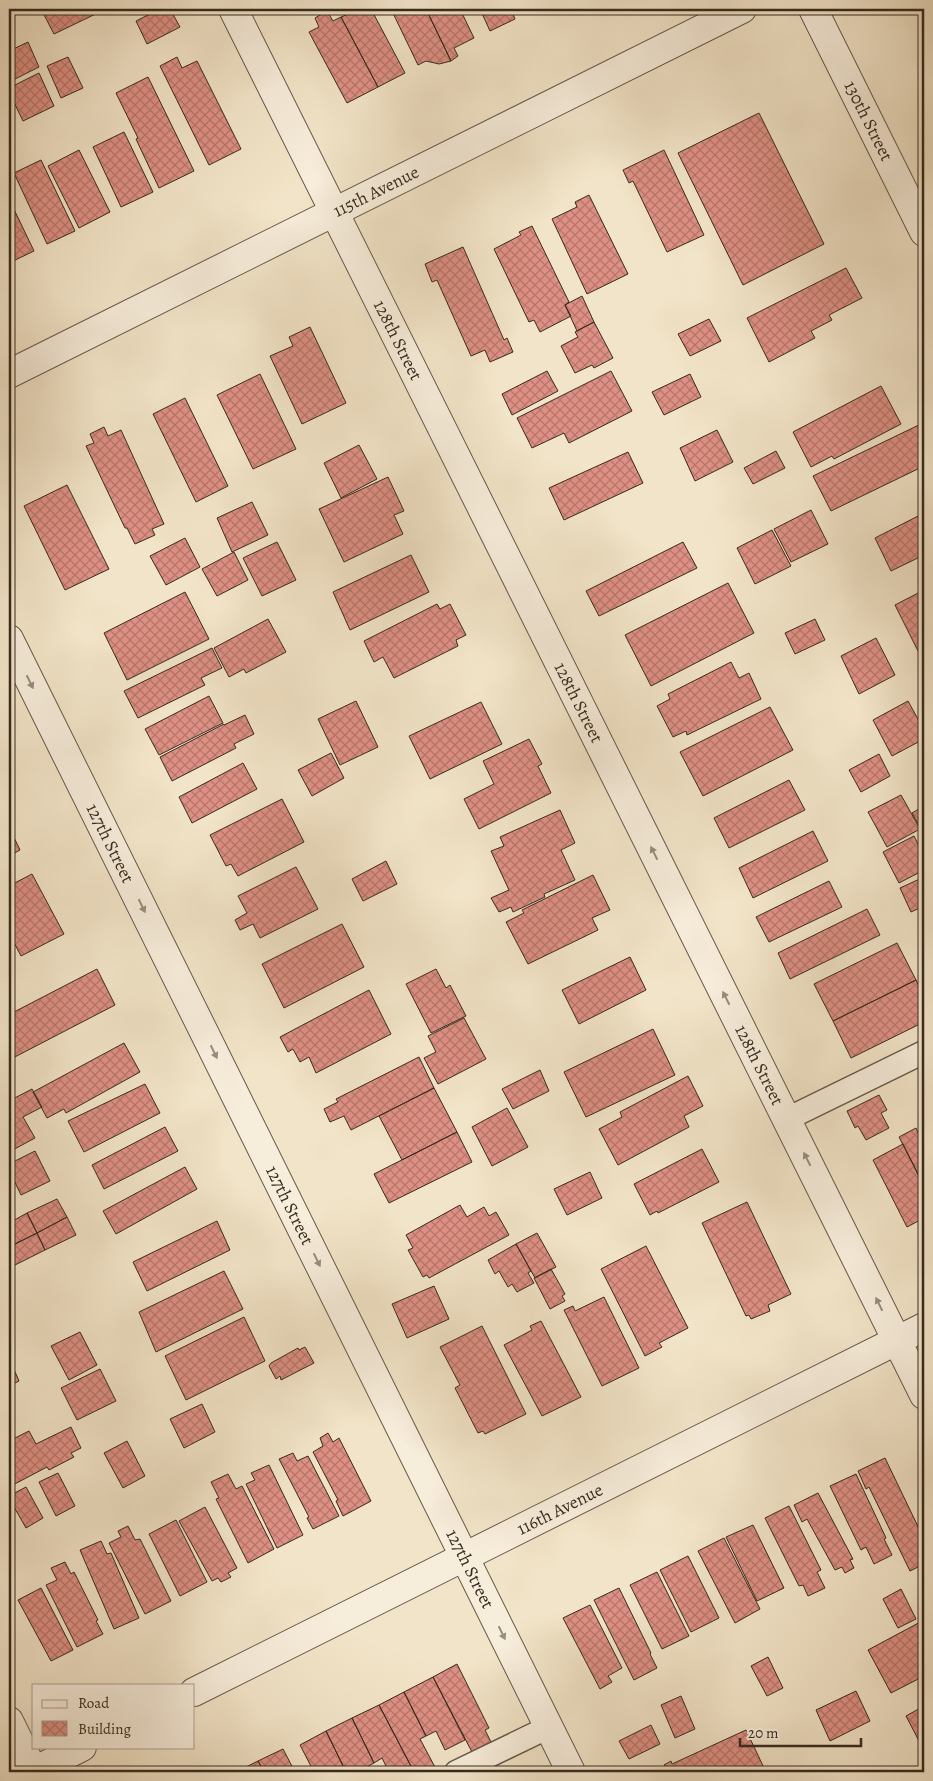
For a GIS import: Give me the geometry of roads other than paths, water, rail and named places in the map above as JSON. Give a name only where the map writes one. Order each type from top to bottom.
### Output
[{"type":"street","name":"128th Street","points":[[233,9],[924,1395]]},
{"type":"street","name":"115th Avenue","points":[[9,374],[742,9]]},
{"type":"street","name":"130th Street","points":[[813,9],[924,232]]},
{"type":"street","name":"127th Street","points":[[9,639],[571,1772]]},
{"type":"street","name":"116th Avenue","points":[[195,1692],[924,1326]]},
{"type":"street","points":[[9,1721],[33,1772],[80,1748]]},
{"type":"lane","points":[[787,1119],[924,1052]]},
{"type":"lane","points":[[456,1772],[548,1727]]}]
